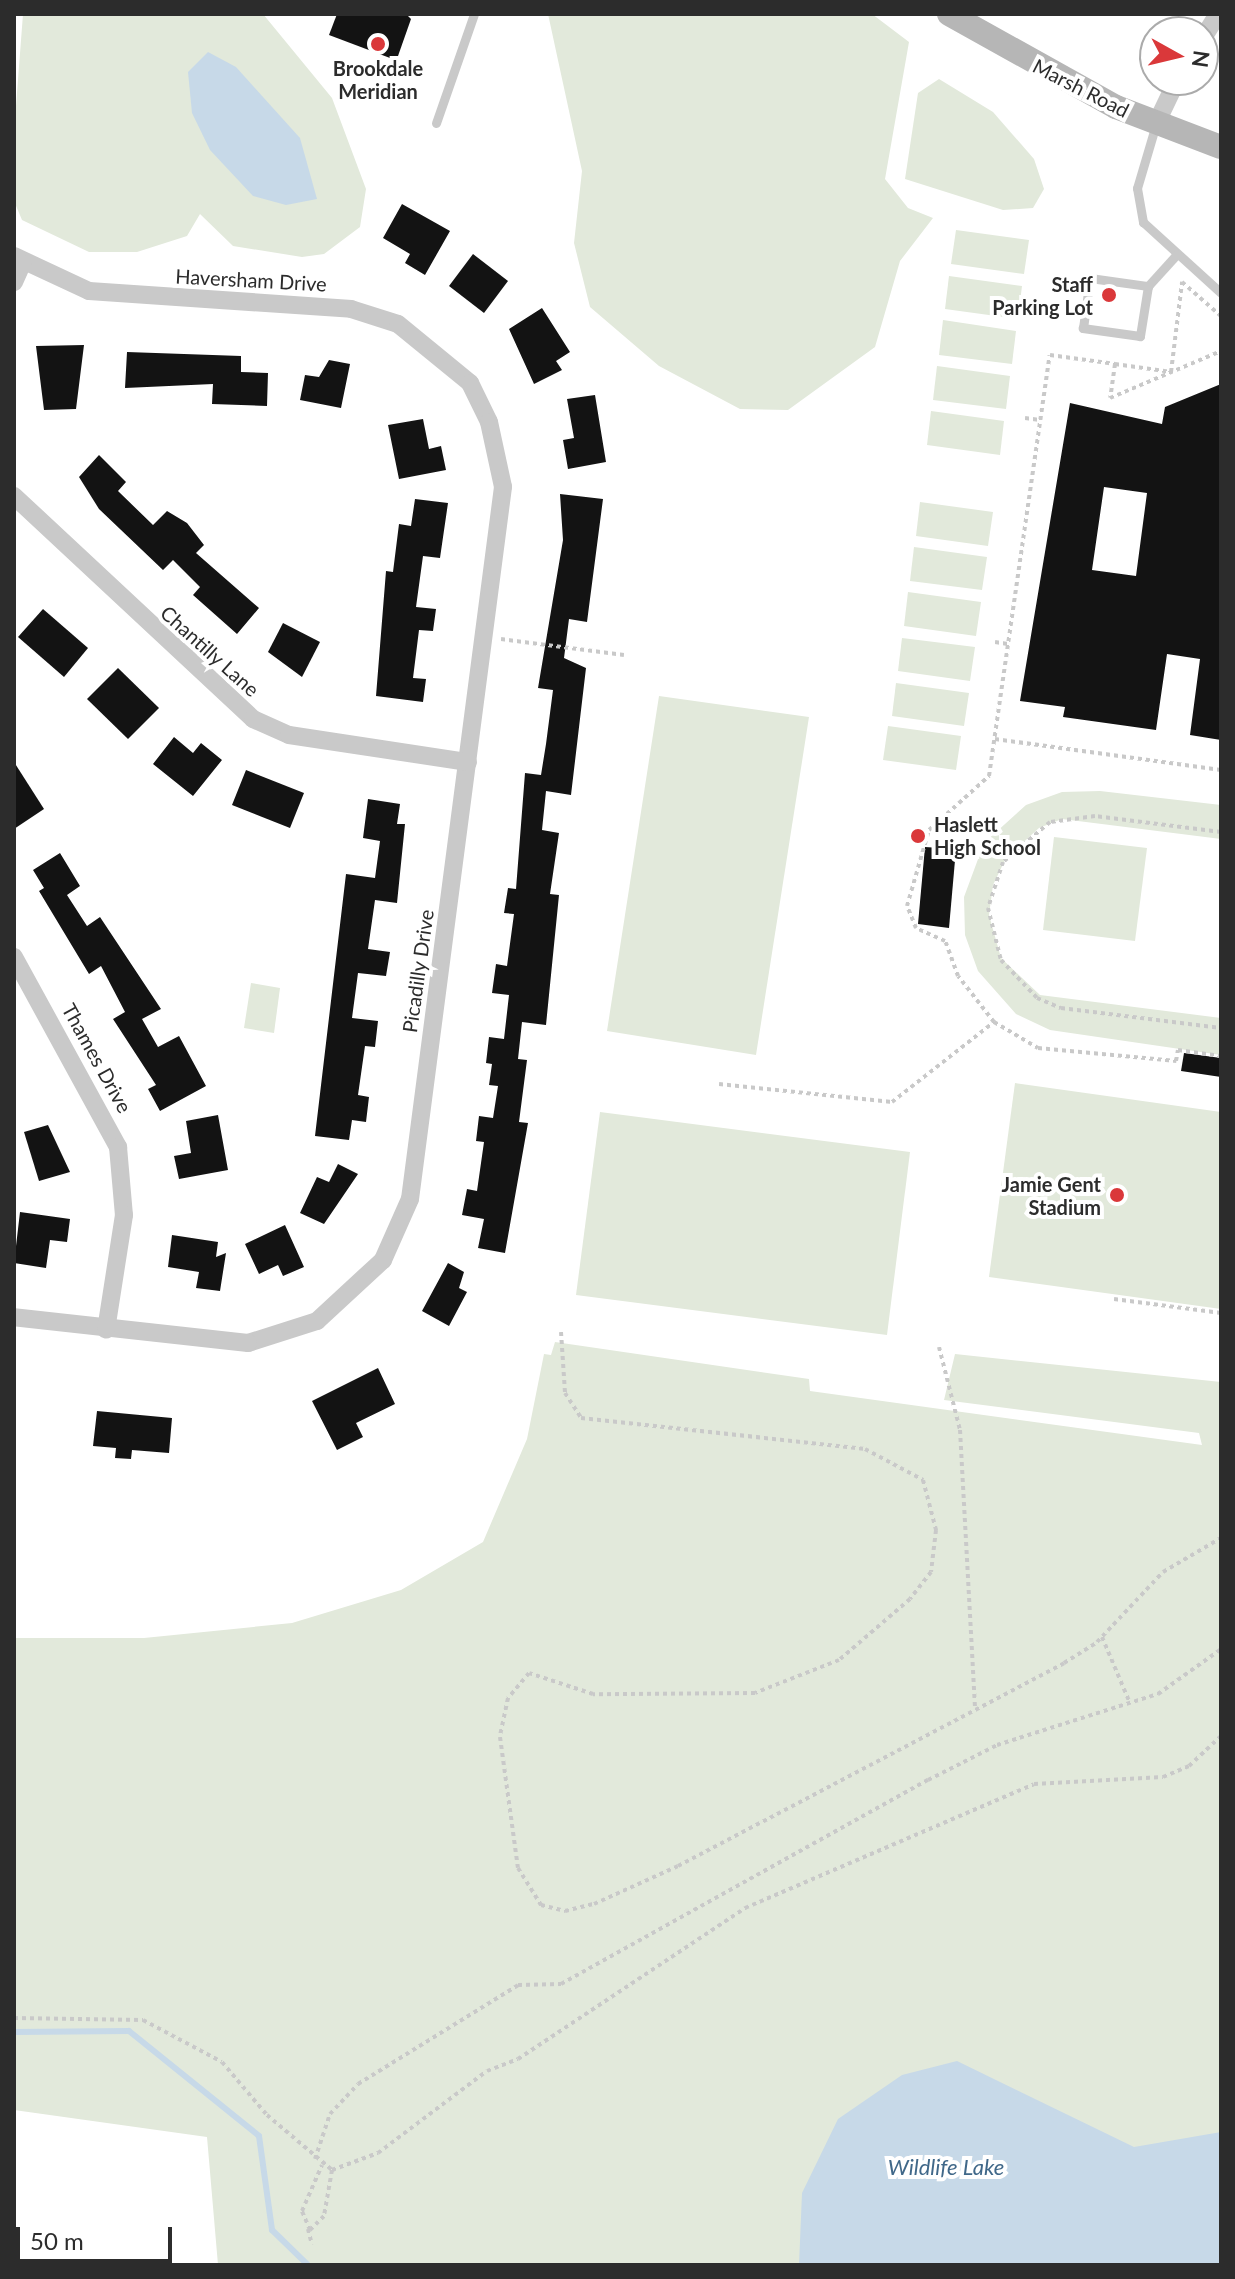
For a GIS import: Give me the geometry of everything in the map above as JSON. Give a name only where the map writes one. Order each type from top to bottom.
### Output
[{"type":"main road","name":"Marsh Road","points":[[949,14],[1156,124],[1221,147]]},
{"type":"street","points":[[1156,124],[1169,96]]},
{"type":"street","points":[[14,282],[18,260]]},
{"type":"street","name":"Haversham Drive","points":[[18,260],[89,291],[351,309],[419,337],[470,383]]},
{"type":"street","name":"Picadilly Drive","points":[[14,1317],[224,1345],[272,1339],[337,1308],[383,1260],[410,1199],[487,637],[503,487],[489,422],[470,383]]},
{"type":"street","name":"Chantilly Lane","points":[[14,496],[253,719],[289,735],[468,762]]},
{"type":"street","name":"Thames Drive","points":[[14,957],[118,1147],[124,1215],[106,1330]]},
{"type":"lane","points":[[436,123],[474,14]]},
{"type":"lane","points":[[1156,124],[1137,206],[1143,222],[1221,293]]},
{"type":"lane","points":[[1148,286],[1090,278],[1083,328],[1140,336],[1148,286],[1177,254]]},
{"type":"path","points":[[1171,372],[1182,282],[1221,316]]},
{"type":"path","points":[[1115,364],[1110,398],[1221,351]]},
{"type":"path","points":[[1171,372],[1050,355],[995,739],[980,790],[929,830],[907,906],[916,928],[945,941],[958,976],[994,1022],[1038,1048],[1176,1061],[1178,1050],[1221,1056]]},
{"type":"path","points":[[1025,418],[1040,420]]},
{"type":"path","points":[[487,637],[624,655]]},
{"type":"path","points":[[995,642],[1008,644]]},
{"type":"path","points":[[995,739],[1221,770]]},
{"type":"path","points":[[1221,832],[1095,816],[1050,822],[1003,862],[988,908],[1001,960],[1037,998],[1061,1008],[1221,1028]]},
{"type":"path","points":[[719,1084],[892,1102],[994,1022]]},
{"type":"path","points":[[1114,1299],[1221,1313]]},
{"type":"path","points":[[561,1332],[565,1393],[581,1418],[865,1449],[923,1480],[936,1530],[931,1572],[910,1599],[839,1660],[755,1693],[593,1694],[529,1673],[508,1698],[500,1737],[518,1868],[541,1905],[565,1911],[594,1904],[664,1873],[975,1710],[1102,1637],[1143,1588],[1221,1538]]},
{"type":"path","points":[[939,1347],[960,1430],[975,1710]]},
{"type":"path","points":[[1102,1637],[1129,1702]]},
{"type":"path","points":[[315,2159],[330,2114],[358,2084],[518,1985],[561,1984],[997,1745],[1158,1694],[1221,1649]]},
{"type":"path","points":[[14,2018],[143,2020],[222,2062],[315,2159],[332,2170],[378,2153],[487,2071],[518,2059],[745,1908],[1034,1784],[1175,1773],[1221,1736]]},
{"type":"path","points":[[312,2245],[302,2211],[322,2165]]},
{"type":"path","points":[[308,2229],[324,2216],[332,2170]]},
{"type":"shaded area","points":[[23,14],[263,14],[332,98],[366,189],[360,227],[324,254],[302,257],[233,246],[200,214],[187,236],[137,252],[89,252],[22,220],[14,201],[14,132]]},
{"type":"shaded area","points":[[548,14],[872,14],[909,42],[885,179],[908,208],[933,218],[900,261],[875,347],[788,410],[740,409],[659,366],[590,307],[574,243],[582,171]]},
{"type":"shaded area","points":[[939,79],[993,112],[1034,159],[1044,189],[1033,208],[1003,210],[905,179],[918,93]]},
{"type":"shaded area","points":[[956,230],[1029,240],[1024,274],[951,264]]},
{"type":"shaded area","points":[[949,276],[1022,286],[1018,319],[945,309]]},
{"type":"shaded area","points":[[943,320],[1016,331],[1012,364],[939,355]]},
{"type":"shaded area","points":[[937,366],[1010,376],[1006,409],[933,400]]},
{"type":"shaded area","points":[[931,411],[1004,421],[1000,455],[927,445]]},
{"type":"shaded area","points":[[920,502],[993,512],[988,546],[916,536]]},
{"type":"shaded area","points":[[914,547],[987,557],[982,590],[910,581]]},
{"type":"shaded area","points":[[908,592],[981,602],[976,636],[904,626]]},
{"type":"shaded area","points":[[902,638],[975,647],[970,681],[898,671]]},
{"type":"shaded area","points":[[896,683],[969,693],[964,726],[892,716]]},
{"type":"shaded area","points":[[659,696],[809,717],[756,1055],[607,1031]]},
{"type":"shaded area","points":[[888,726],[961,736],[956,770],[883,760]]},
{"type":"shaded area","points":[[1100,791],[1221,805],[1221,839],[1062,819],[1039,828],[1006,858],[993,885],[989,915],[1001,958],[1040,995],[1221,1018],[1221,1055],[1050,1030],[1016,1014],[978,971],[965,935],[964,897],[984,843],[1026,805],[1062,792]]},
{"type":"shaded area","points":[[1054,837],[1147,848],[1135,941],[1043,930]]},
{"type":"shaded area","points":[[251,983],[280,988],[274,1033],[244,1028]]},
{"type":"shaded area","name":"Jamie Gent Stadium","points":[[1015,1083],[1221,1112],[1221,1309],[989,1277]]},
{"type":"shaded area","points":[[600,1112],[910,1152],[887,1335],[576,1295]]},
{"type":"shaded area","points":[[555,1342],[809,1379],[810,1391],[1202,1445],[1199,1433],[944,1400],[955,1354],[1221,1382],[1221,2265],[218,2265],[207,2137],[14,2110],[14,1638],[144,1638],[292,1623],[401,1590],[483,1542],[527,1439],[544,1354],[551,1355]]},
{"type":"water","points":[[208,52],[236,67],[300,138],[317,199],[286,205],[253,196],[210,150],[192,113],[188,72]]},
{"type":"water","name":"Wildlife Lake","points":[[957,2061],[1134,2147],[1221,2132],[1221,2265],[799,2265],[802,2193],[838,2119],[902,2075]]},
{"type":"building","name":"Brookdale Meridian","points":[[337,14],[406,14],[411,19],[398,56],[390,58],[329,35]]},
{"type":"building","points":[[402,204],[450,231],[425,275],[405,263],[410,254],[383,238]]},
{"type":"building","points":[[473,254],[508,281],[484,313],[449,286]]},
{"type":"building","points":[[542,308],[570,352],[556,361],[562,370],[534,384],[509,329]]},
{"type":"building","points":[[84,345],[76,409],[44,410],[36,346]]},
{"type":"building","points":[[127,352],[241,356],[241,372],[268,373],[267,406],[212,404],[213,384],[125,388]]},
{"type":"building","points":[[329,360],[350,364],[341,408],[300,400],[305,375],[319,377]]},
{"type":"building","points":[[1221,384],[1221,740],[1190,735],[1200,659],[1167,654],[1156,730],[1063,717],[1065,707],[1020,701],[1070,403],[1162,424],[1165,407]],"holes":[[[1104,487],[1147,493],[1136,576],[1092,570]]]},
{"type":"building","points":[[595,395],[606,462],[568,469],[563,440],[574,438],[567,399]]},
{"type":"building","points":[[423,419],[429,449],[441,446],[446,470],[399,479],[388,425]]},
{"type":"building","points":[[99,455],[126,482],[118,491],[153,525],[167,511],[187,523],[204,545],[196,553],[259,608],[237,634],[193,595],[200,587],[173,560],[163,570],[99,509],[79,477]]},
{"type":"building","points":[[560,494],[603,499],[587,622],[569,619],[564,658],[586,668],[571,795],[546,791],[542,830],[559,833],[550,894],[559,895],[546,1025],[522,1022],[518,1059],[527,1060],[519,1122],[528,1123],[505,1253],[478,1248],[484,1219],[462,1215],[467,1189],[477,1191],[484,1142],[476,1141],[479,1116],[493,1118],[498,1086],[489,1085],[492,1064],[486,1063],[489,1037],[504,1039],[509,995],[492,993],[496,964],[507,966],[514,914],[504,913],[508,888],[516,889],[525,773],[541,775],[546,744],[553,690],[538,688],[563,540]]},
{"type":"building","points":[[415,499],[448,503],[440,558],[423,556],[416,607],[436,609],[433,631],[419,630],[413,678],[426,679],[423,702],[376,696],[386,571],[393,572],[399,524],[411,526]]},
{"type":"building","points":[[43,609],[88,648],[64,677],[18,637]]},
{"type":"building","points":[[283,623],[320,642],[302,677],[268,652]]},
{"type":"building","points":[[118,668],[159,708],[128,739],[87,699]]},
{"type":"building","points":[[174,737],[193,753],[201,743],[222,760],[193,796],[153,764]]},
{"type":"building","points":[[14,762],[44,809],[14,829]]},
{"type":"building","points":[[246,770],[304,793],[290,828],[232,805]]},
{"type":"building","points":[[368,799],[400,804],[397,824],[405,824],[397,903],[375,900],[368,949],[390,952],[386,976],[358,973],[352,1018],[378,1021],[375,1047],[365,1046],[358,1095],[369,1097],[366,1122],[352,1120],[349,1140],[315,1136],[346,874],[375,878],[380,841],[363,838]]},
{"type":"building","points":[[925,847],[956,849],[949,928],[918,924]]},
{"type":"building","points":[[60,853],[80,886],[67,895],[87,926],[100,917],[161,1009],[142,1019],[158,1047],[179,1036],[206,1086],[160,1111],[148,1089],[156,1085],[113,1019],[125,1012],[101,966],[89,974],[39,891],[44,888],[33,870]]},
{"type":"building","points":[[1184,1053],[1221,1058],[1221,1077],[1181,1071]]},
{"type":"building","points":[[218,1115],[228,1170],[179,1179],[174,1156],[191,1153],[186,1121]]},
{"type":"building","points":[[48,1125],[70,1172],[39,1181],[24,1132]]},
{"type":"building","points":[[338,1164],[358,1174],[324,1224],[300,1213],[317,1177],[329,1182]]},
{"type":"building","points":[[20,1212],[70,1219],[67,1242],[50,1240],[46,1268],[14,1263]]},
{"type":"building","points":[[285,1225],[304,1267],[283,1276],[278,1265],[259,1274],[245,1244]]},
{"type":"building","points":[[172,1235],[218,1242],[216,1257],[226,1253],[220,1291],[196,1288],[199,1272],[168,1267]]},
{"type":"building","points":[[448,1263],[464,1272],[459,1288],[467,1292],[449,1326],[422,1311]]},
{"type":"building","points":[[378,1368],[395,1404],[356,1423],[363,1437],[337,1450],[312,1401]]},
{"type":"building","points":[[97,1411],[172,1418],[169,1453],[132,1450],[131,1459],[115,1458],[116,1448],[93,1446]]},
{"type":"waterway","points":[[14,2032],[129,2031],[259,2136],[272,2230],[308,2265]]},
{"type":"place","name":"Brookdale Meridian","points":[[378,44]]},
{"type":"place","name":"Staff Parking Lot","points":[[1109,295]]},
{"type":"place","name":"Haslett High School","points":[[918,836]]},
{"type":"place","name":"Jamie Gent Stadium","points":[[1117,1195]]}]
